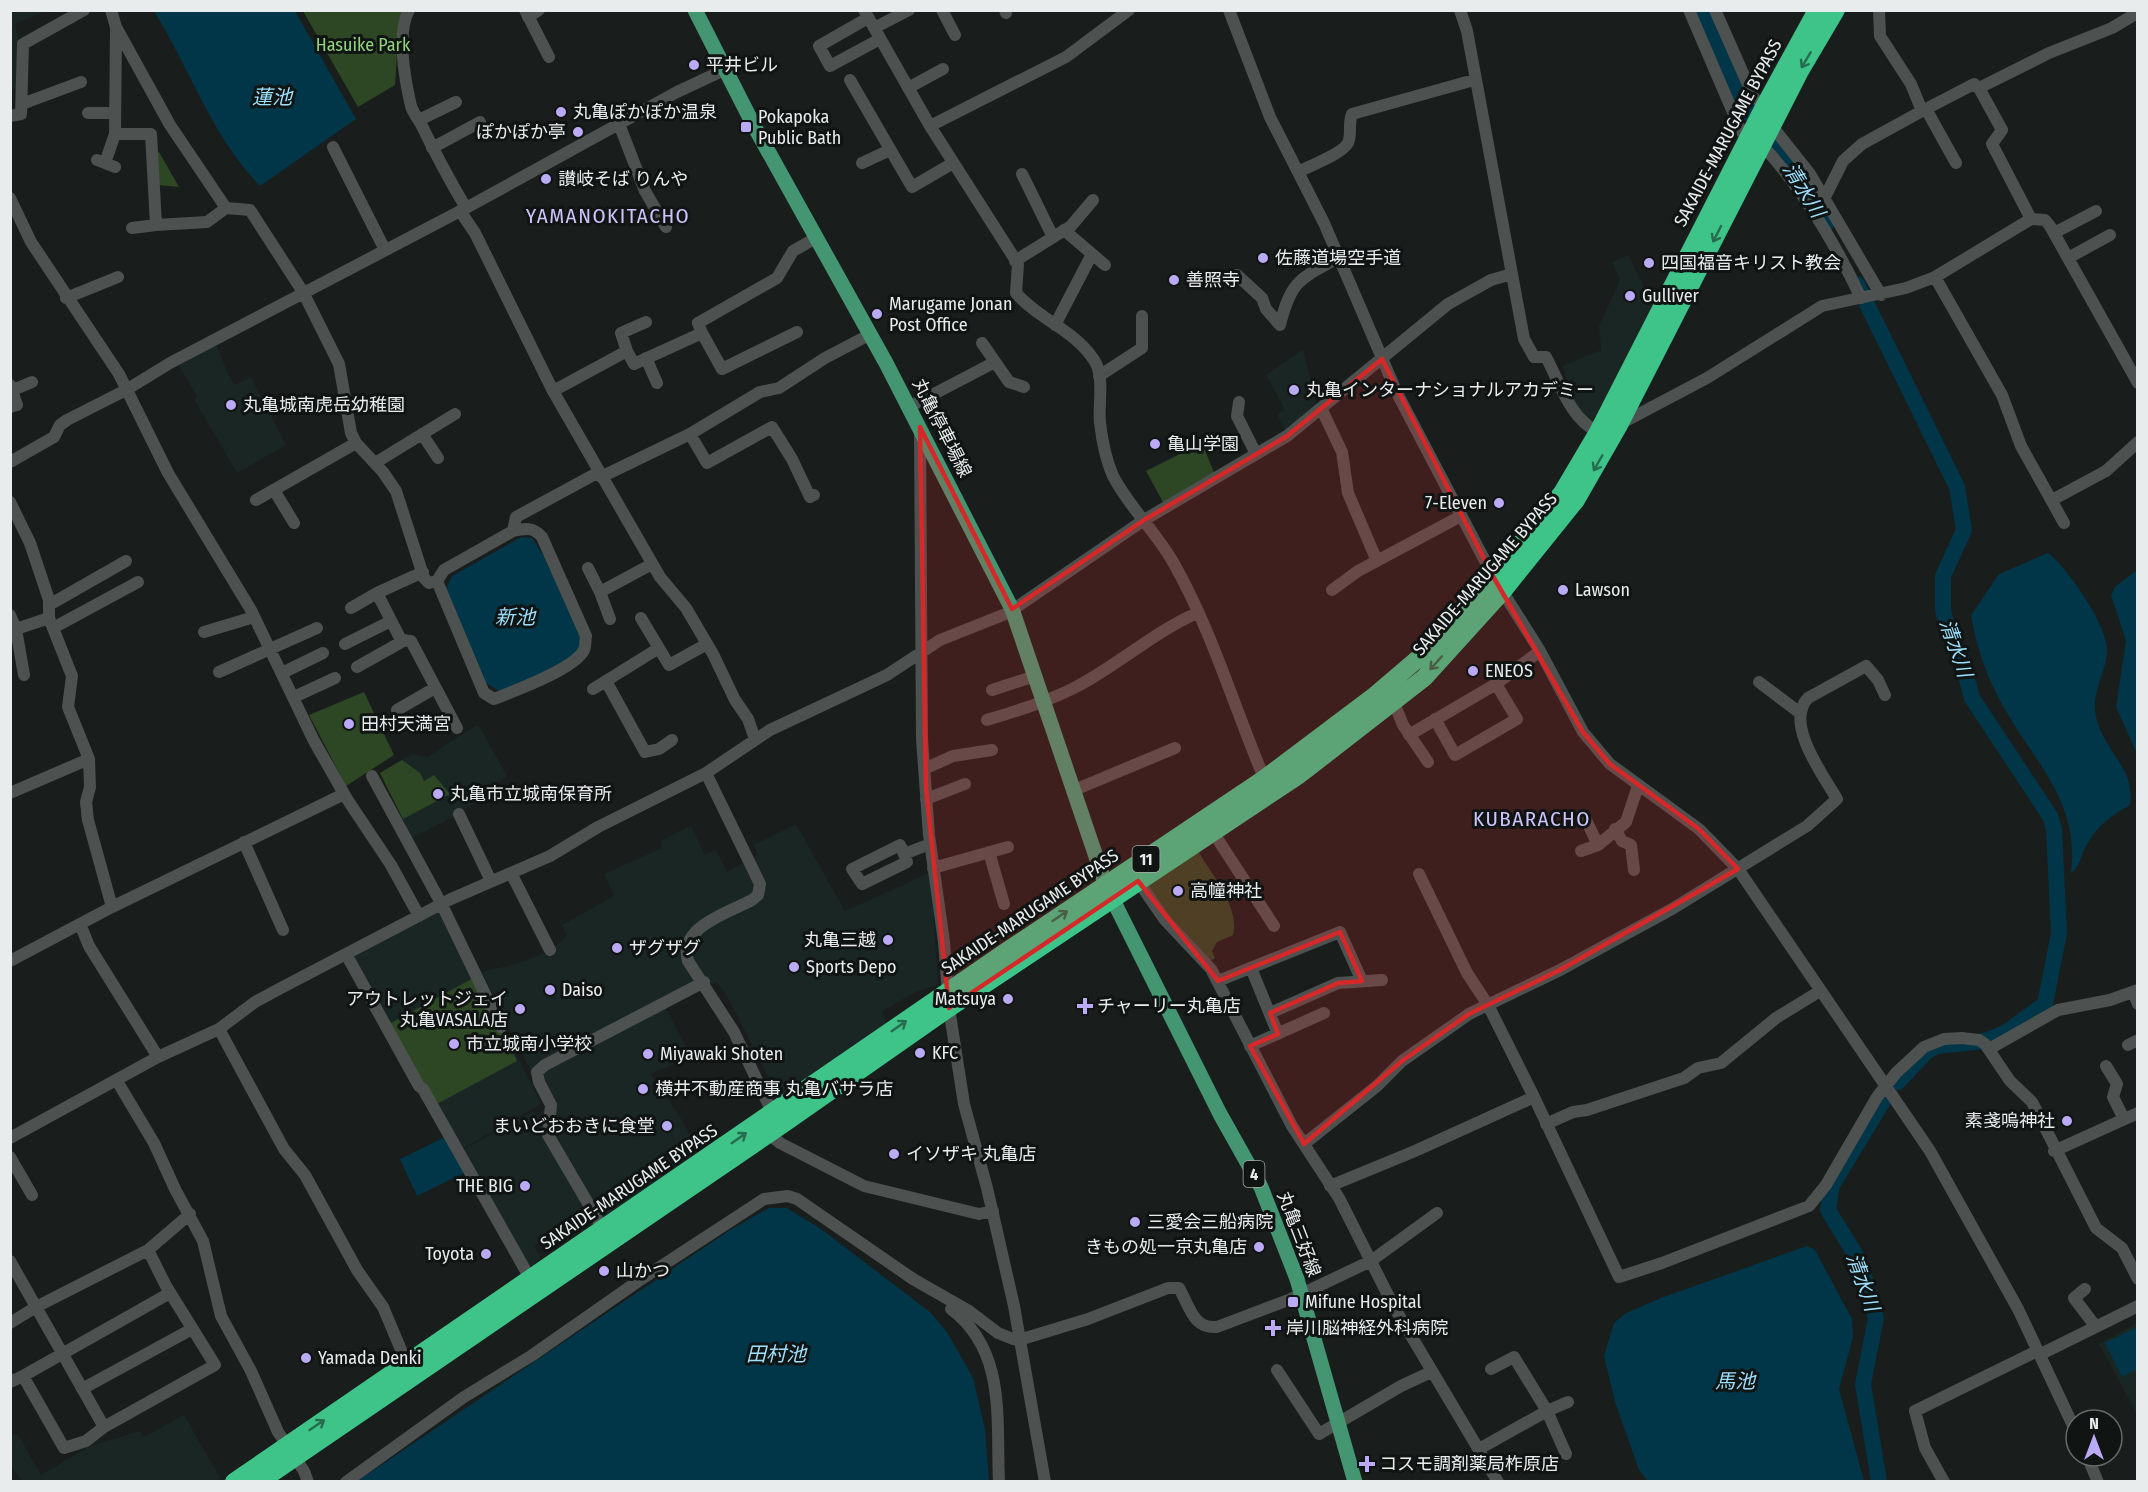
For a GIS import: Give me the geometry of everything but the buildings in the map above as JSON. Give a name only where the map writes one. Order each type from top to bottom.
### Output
[{"type":"highway","name":"SAKAIDE-MARUGAME BYPASS","points":[[1109,893],[1137,881],[1213,832],[1448,633],[1498,585],[1576,500],[1619,425],[1755,141],[1764,105],[1817,10]]},
{"type":"highway","name":"SAKAIDE-MARUGAME BYPASS","points":[[234,1482],[290,1452],[607,1236],[773,1114],[1394,703],[1424,678],[1498,585],[1562,493],[1598,432],[1755,141],[1772,126],[1800,71],[1836,10]]},
{"type":"highway","name":"SAKAIDE-MARUGAME BYPASS","points":[[259,1482],[290,1452],[407,1364],[531,1280],[607,1236],[769,1134],[948,1000]]},
{"type":"main road","name":"丸亀停車場線","points":[[695,10],[816,238],[909,406],[1012,609],[1072,791],[1109,893]]},
{"type":"main road","name":"丸亀三好線","points":[[1109,893],[1220,1114],[1261,1187],[1301,1294],[1354,1481]]},
{"type":"street","points":[[10,116],[21,114],[23,44],[84,10]]},
{"type":"street","points":[[111,10],[116,27],[170,125],[226,208]]},
{"type":"street","points":[[410,10],[405,19],[403,72],[411,93],[411,106],[553,391],[652,564],[686,608],[707,644],[726,677],[740,710],[748,719],[755,739]]},
{"type":"street","points":[[909,10],[871,24],[930,126],[1015,261],[1018,274],[1016,292],[1042,317],[1084,344],[1097,363],[1100,423],[1113,475],[1173,562],[1220,665],[1267,786]]},
{"type":"street","points":[[942,10],[955,35]]},
{"type":"street","points":[[930,126],[1066,57],[1129,10]]},
{"type":"street","points":[[1229,10],[1257,86],[1324,223],[1382,359],[1498,585],[1540,651],[1583,732],[1610,764],[1699,829],[1738,869],[1930,1151],[2018,1309],[2064,1408]]},
{"type":"street","points":[[1460,10],[1467,31],[1474,80],[1527,349],[1534,357],[1546,357],[1568,401],[1589,428],[1598,432]]},
{"type":"street","points":[[1689,10],[1742,131],[1790,174],[1861,298]]},
{"type":"street","points":[[1715,10],[1754,98],[1764,105]]},
{"type":"street","points":[[1879,10],[1880,36],[1911,84],[1956,163]]},
{"type":"street","points":[[531,13],[549,57]]},
{"type":"street","points":[[1979,88],[2049,53],[2112,28],[2132,17]]},
{"type":"street","points":[[106,164],[115,134],[116,27]]},
{"type":"street","points":[[10,462],[54,437],[60,425],[67,420],[126,390],[170,363],[726,69]]},
{"type":"street","points":[[908,88],[943,69]]},
{"type":"street","points":[[850,80],[912,187],[953,163]]},
{"type":"street","points":[[1298,172],[1344,149],[1349,141],[1348,122],[1352,114],[1474,80]]},
{"type":"street","points":[[22,104],[81,82]]},
{"type":"street","points":[[1825,197],[1843,161],[1862,144],[1974,84],[1979,88],[2002,130],[1992,144],[2031,219]]},
{"type":"street","points":[[419,120],[456,102]]},
{"type":"street","points":[[88,113],[115,113]]},
{"type":"street","points":[[432,148],[465,125],[480,122]]},
{"type":"street","points":[[619,124],[645,190],[666,227]]},
{"type":"street","points":[[115,134],[151,134],[170,125]]},
{"type":"street","points":[[1772,126],[1825,197],[1881,295]]},
{"type":"street","points":[[151,134],[156,225]]},
{"type":"street","points":[[333,147],[386,250]]},
{"type":"street","points":[[862,163],[890,150]]},
{"type":"street","points":[[1023,174],[1053,237]]},
{"type":"street","points":[[10,198],[31,242],[66,298],[119,374],[168,473],[254,617],[314,741],[344,794],[392,865],[419,916]]},
{"type":"street","points":[[1015,261],[1064,230],[1093,200]]},
{"type":"street","points":[[132,228],[207,222],[226,208],[250,210],[303,292],[339,364],[351,433],[356,443],[396,491],[423,572],[429,583],[437,581],[444,570],[513,531],[526,528],[536,530],[542,537],[586,636],[585,648],[579,656],[540,681],[494,699],[484,693],[437,581]]},
{"type":"street","points":[[2054,233],[2096,211]]},
{"type":"street","points":[[1619,425],[1707,378],[1822,306],[1881,295],[1935,277],[2031,219],[2045,219],[2138,383]]},
{"type":"street","points":[[1064,230],[1105,265]]},
{"type":"street","points":[[2068,258],[2110,235]]},
{"type":"street","points":[[797,332],[722,369],[698,323],[777,278],[793,251],[816,238]]},
{"type":"street","points":[[1055,325],[1092,254]]},
{"type":"street","points":[[1237,275],[1262,298],[1266,309],[1280,325],[1285,304],[1299,280],[1338,258]]},
{"type":"street","points":[[10,1138],[158,1057],[219,1029],[255,1002],[346,954],[491,881],[550,856],[598,827],[706,773],[755,739],[887,675],[940,640],[1008,613],[1144,520],[1295,429],[1448,304],[1491,280],[1512,274]]},
{"type":"street","points":[[66,298],[118,277]]},
{"type":"street","points":[[1935,277],[1998,387],[2021,446],[2064,523]]},
{"type":"street","points":[[1099,376],[1142,348],[1142,316]]},
{"type":"street","points":[[646,322],[621,333],[634,364],[702,333]]},
{"type":"street","points":[[513,531],[516,517],[600,474],[690,434],[760,392],[779,388],[825,358],[870,334]]},
{"type":"street","points":[[982,343],[1009,382],[1024,387]]},
{"type":"street","points":[[553,391],[627,351]]},
{"type":"street","points":[[646,358],[657,383]]},
{"type":"street","points":[[909,406],[995,362]]},
{"type":"street","points":[[10,407],[17,405],[12,388],[32,382]]},
{"type":"street","points":[[1239,402],[1237,416],[1256,454]]},
{"type":"street","points":[[1321,408],[1342,452],[1348,493],[1377,561]]},
{"type":"street","points":[[375,463],[455,414]]},
{"type":"street","points":[[690,434],[707,463],[772,428],[792,459],[810,497],[814,495]]},
{"type":"street","points":[[920,428],[920,654],[924,769],[930,844],[944,942],[948,1000],[964,1104],[993,1211],[1045,1482]]},
{"type":"street","points":[[422,434],[438,458]]},
{"type":"street","points":[[2052,500],[2106,471],[2138,442]]},
{"type":"street","points":[[256,500],[356,443]]},
{"type":"street","points":[[274,490],[294,523]]},
{"type":"street","points":[[10,502],[30,543],[50,617],[72,676],[68,707],[89,759],[90,787],[86,802],[88,820],[112,908]]},
{"type":"street","points":[[1332,590],[1377,561],[1461,516]]},
{"type":"street","points":[[50,617],[81,589],[126,561]]},
{"type":"street","points":[[600,592],[652,564]]},
{"type":"street","points":[[588,568],[610,619]]},
{"type":"street","points":[[351,608],[423,572]]},
{"type":"street","points":[[16,629],[138,582]]},
{"type":"street","points":[[377,593],[401,640],[411,641],[457,728]]},
{"type":"street","points":[[987,720],[1073,688],[1126,656],[1157,633],[1197,613]]},
{"type":"street","points":[[10,615],[16,629],[24,675]]},
{"type":"street","points":[[204,632],[254,617]]},
{"type":"street","points":[[641,618],[669,665],[707,644]]},
{"type":"street","points":[[345,644],[391,621]]},
{"type":"street","points":[[219,672],[316,628]]},
{"type":"street","points":[[357,668],[405,640]]},
{"type":"street","points":[[593,689],[659,648]]},
{"type":"street","points":[[1409,735],[1496,684],[1540,651]]},
{"type":"street","points":[[282,673],[323,653]]},
{"type":"street","points":[[1304,1144],[1377,1086],[1402,1061],[1468,1014],[1617,939],[1807,826],[1837,799],[1808,752],[1800,713],[1802,704],[1808,698],[1866,666],[1878,680],[1885,695]]},
{"type":"street","points":[[992,690],[1035,676]]},
{"type":"street","points":[[294,697],[335,678]]},
{"type":"street","points":[[606,681],[645,752],[659,749],[672,740]]},
{"type":"street","points":[[1759,682],[1800,713]]},
{"type":"street","points":[[1435,719],[1455,755],[1517,719],[1496,684]]},
{"type":"street","points":[[397,710],[435,688]]},
{"type":"street","points":[[1394,703],[1409,735],[1428,762]]},
{"type":"street","points":[[1072,791],[1175,748]]},
{"type":"street","points":[[924,769],[953,756],[992,750]]},
{"type":"street","points":[[10,794],[89,759]]},
{"type":"street","points":[[706,773],[760,884],[758,895],[752,900],[690,936],[685,951],[688,961],[704,982],[734,1032],[773,1114]]},
{"type":"street","points":[[372,776],[442,905],[501,1027]]},
{"type":"street","points":[[926,799],[965,784]]},
{"type":"street","points":[[1581,851],[1598,845],[1626,822],[1638,786]]},
{"type":"street","points":[[10,961],[344,794]]},
{"type":"street","points":[[459,814],[491,881]]},
{"type":"street","points":[[1586,820],[1598,845]]},
{"type":"street","points":[[1615,829],[1622,841],[1631,845],[1634,870]]},
{"type":"street","points":[[1213,832],[1274,926]]},
{"type":"street","points":[[244,842],[283,930]]},
{"type":"street","points":[[904,854],[930,844]]},
{"type":"street","points":[[933,868],[1008,847]]},
{"type":"street","points":[[989,852],[1004,904]]},
{"type":"street","points":[[510,873],[550,950]]},
{"type":"street","points":[[1419,874],[1467,973],[1488,1005],[1534,1097],[1619,1277],[1809,1206],[1826,1185],[1851,1139],[1887,1086],[1902,1068],[1931,1042],[1962,1038],[1985,1044],[2058,1010],[2135,991],[2138,1004]]},
{"type":"street","points":[[1137,881],[1165,920],[1211,969],[1250,1046],[1330,1186],[1431,1372],[1498,1482]]},
{"type":"street","points":[[80,924],[89,946],[158,1057]]},
{"type":"street","points":[[1218,981],[1341,932],[1362,981]]},
{"type":"street","points":[[346,954],[418,1086],[423,1089],[531,1280]]},
{"type":"street","points":[[1251,968],[1278,1034]]},
{"type":"street","points":[[1270,1013],[1338,983],[1382,980]]},
{"type":"street","points":[[607,1236],[548,1135],[552,1106],[538,1082],[537,1072],[704,982]]},
{"type":"street","points":[[1546,1124],[1573,1112],[1587,1110],[1684,1078],[1698,1068],[1721,1063],[1776,1018],[1820,991]]},
{"type":"street","points":[[1250,1046],[1324,1013]]},
{"type":"street","points":[[219,1029],[284,1149],[305,1175],[357,1270],[383,1306],[407,1364]]},
{"type":"street","points":[[1985,1044],[2010,1081],[2032,1102],[2043,1119],[2054,1151],[2096,1228],[2122,1248],[2134,1261],[2138,1279]]},
{"type":"street","points":[[2106,1066],[2117,1084],[2113,1097],[2124,1119]]},
{"type":"street","points":[[117,1081],[145,1127],[203,1241],[221,1316],[290,1452],[308,1482]]},
{"type":"street","points":[[1330,1186],[1415,1151],[1534,1097]]},
{"type":"street","points":[[2054,1151],[2138,1113]]},
{"type":"street","points":[[769,1134],[780,1143],[864,1186],[979,1214],[993,1211]]},
{"type":"street","points":[[10,1157],[32,1195]]},
{"type":"street","points":[[346,1482],[464,1397],[531,1356],[637,1282],[764,1199],[788,1196],[797,1199],[913,1279],[973,1327],[983,1345],[997,1398],[999,1482]]},
{"type":"street","points":[[913,1279],[969,1311],[998,1333],[1019,1340],[1088,1319],[1168,1288],[1179,1288],[1198,1324],[1205,1328],[1217,1327],[1301,1294],[1371,1261],[1437,1213]]},
{"type":"street","points":[[10,1323],[36,1306],[148,1250],[190,1214]]},
{"type":"street","points":[[23,1376],[64,1448],[86,1441],[104,1427],[215,1365],[170,1293],[148,1250]]},
{"type":"street","points":[[11,1262],[104,1427]]},
{"type":"street","points":[[2085,1289],[2074,1298],[2096,1327]]},
{"type":"street","points":[[10,1382],[170,1293]]},
{"type":"street","points":[[1944,1482],[1925,1448],[1915,1411],[2138,1306]]},
{"type":"street","points":[[82,1389],[192,1329]]},
{"type":"street","points":[[1491,1369],[1514,1357],[1547,1411],[1566,1454]]},
{"type":"street","points":[[1277,1370],[1319,1434],[1339,1425],[1401,1386],[1431,1372]]},
{"type":"street","points":[[1479,1449],[1547,1411],[1568,1402]]},
{"type":"street","points":[[2092,1468],[2098,1482]]},
{"type":"highlighted area","points":[[1382,359],[1494,578],[1583,732],[1610,764],[1699,829],[1738,869],[1560,970],[1469,1014],[1402,1061],[1304,1144],[1250,1046],[1278,1034],[1270,1013],[1338,983],[1362,981],[1340,932],[1218,981],[1138,881],[949,1008],[926,788],[920,427],[1012,609],[1144,520],[1287,436]]},
{"type":"shaded area","points":[[11,11],[45,11],[15,24],[21,50],[19,87],[11,90]]},
{"type":"shaded area","points":[[1628,255],[1653,304],[1592,425],[1572,398],[1562,366],[1601,350],[1599,326],[1620,280],[1612,262]]},
{"type":"shaded area","name":"丸亀城南虎岳幼稚園","points":[[216,344],[235,385],[251,377],[286,445],[237,473],[194,399],[197,396],[179,366]]},
{"type":"shaded area","name":"丸亀インターナショナルアカデミー","points":[[1303,349],[1317,406],[1285,430],[1277,414],[1285,410],[1266,375]]},
{"type":"shaded area","name":"丸亀市立城南保育所","points":[[475,726],[479,726],[507,776],[463,812],[412,838],[380,773],[412,754],[427,757]]},
{"type":"shaded area","points":[[796,824],[845,911],[931,872],[938,985],[916,992],[882,1011],[887,1024],[780,1100],[726,994],[716,982],[665,1007],[691,1056],[651,1074],[682,1120],[698,1152],[670,1175],[592,1225],[586,1216],[534,1246],[541,1259],[531,1266],[522,1259],[461,1151],[533,1111],[537,1116],[548,1106],[482,972],[523,962],[550,950],[567,936],[562,925],[614,896],[604,874],[662,848],[660,841],[691,826],[705,855],[716,850],[727,872],[758,855],[754,845]]},
{"type":"shaded area","name":"市立城南小学校","points":[[444,910],[541,1104],[459,1151],[417,1196],[400,1159],[445,1137],[352,957]]},
{"type":"shaded area","points":[[2137,1323],[2137,1414],[2099,1344]]},
{"type":"shaded area","points":[[184,1415],[220,1478],[215,1481],[22,1481],[11,1466],[11,1436],[18,1434],[41,1475],[88,1447],[140,1431],[144,1437]]},
{"type":"green space","name":"Hasuike Park","points":[[303,11],[405,11],[399,23],[395,85],[358,107]]},
{"type":"green space","points":[[159,152],[179,187],[157,185],[156,154]]},
{"type":"green space","points":[[1202,443],[1215,475],[1164,504],[1146,471]]},
{"type":"green space","points":[[364,692],[394,755],[346,786],[309,715]]},
{"type":"green space","points":[[402,760],[420,773],[424,781],[434,775],[450,794],[403,819],[380,773]]},
{"type":"green space","points":[[1198,851],[1229,902],[1234,924],[1233,935],[1217,942],[1212,951],[1215,958],[1209,961],[1169,920],[1146,886]]},
{"type":"green space","points":[[477,976],[517,1061],[435,1105],[389,1024]]},
{"type":"water","name":"蓮池","points":[[154,11],[295,11],[356,119],[260,186],[243,167],[215,125]]},
{"type":"water","name":"新池","points":[[521,537],[532,538],[545,558],[581,639],[571,657],[561,664],[534,678],[499,691],[486,683],[446,589],[452,576]]},
{"type":"water","points":[[2048,553],[2077,585],[2102,630],[2107,654],[2096,693],[2096,717],[2105,739],[2124,770],[2131,792],[2130,805],[2099,828],[2085,848],[2080,862],[2071,873],[2072,848],[2069,825],[2062,804],[2041,765],[1997,695],[1983,662],[1971,615],[1999,574]]},
{"type":"water","points":[[2137,570],[2137,754],[2116,707],[2126,641],[2111,595],[2115,587]]},
{"type":"water","points":[[445,1137],[464,1173],[417,1196],[400,1159]]},
{"type":"water","name":"田村池","points":[[769,1208],[787,1208],[821,1229],[930,1312],[947,1332],[973,1378],[985,1429],[989,1481],[356,1482],[730,1230]]},
{"type":"water","name":"馬池","points":[[1807,1246],[1815,1250],[1852,1319],[1853,1337],[1839,1389],[1864,1481],[1648,1481],[1639,1470],[1615,1402],[1604,1356],[1614,1323],[1626,1313],[1661,1298]]},
{"type":"water","points":[[2137,1327],[2137,1369],[2122,1377],[2105,1343]]},
{"type":"waterway","name":"清水川","points":[[1701,10],[1731,79],[1750,114]]},
{"type":"waterway","name":"清水川","points":[[1775,146],[1808,189],[1826,224]]},
{"type":"waterway","name":"清水川","points":[[1857,284],[1957,487],[1964,530],[1943,576],[1943,610],[1949,635],[1962,662],[1972,698],[2050,816],[2054,829],[2059,933],[2045,1004],[2005,1033],[1985,1041],[1937,1046],[1927,1051],[1898,1082]]},
{"type":"waterway","name":"清水川","points":[[1879,1482],[1863,1384],[1876,1318],[1860,1262],[1828,1210],[1832,1185],[1883,1101]]},
{"type":"place","name":"平井ビル","points":[[694,65]]},
{"type":"place","name":"丸亀ぽかぽか温泉","points":[[561,112]]},
{"type":"place","name":"Pokapoka Public Bath","points":[[746,127]]},
{"type":"place","name":"ぽかぽか亭","points":[[578,132]]},
{"type":"place","name":"讃岐そば りんや","points":[[546,179]]},
{"type":"place","name":"佐藤道場空手道","points":[[1263,258]]},
{"type":"place","name":"四国福音キリスト教会","points":[[1649,263]]},
{"type":"place","name":"善照寺","points":[[1174,280]]},
{"type":"place","name":"Gulliver","points":[[1630,296]]},
{"type":"place","name":"Marugame Jonan Post Office","points":[[877,314]]},
{"type":"place","name":"丸亀インターナショナルアカデミー","points":[[1294,390]]},
{"type":"place","name":"丸亀城南虎岳幼稚園","points":[[231,405]]},
{"type":"place","name":"亀山学園","points":[[1155,444]]},
{"type":"place","name":"7-Eleven","points":[[1499,503]]},
{"type":"place","name":"Lawson","points":[[1563,590]]},
{"type":"place","name":"ENEOS","points":[[1473,671]]},
{"type":"place","name":"田村天満宮","points":[[349,724]]},
{"type":"place","name":"丸亀市立城南保育所","points":[[438,794]]},
{"type":"place","name":"高幢神社","points":[[1178,891]]},
{"type":"place","name":"丸亀三越","points":[[888,940]]},
{"type":"place","name":"ザグザグ","points":[[617,948]]},
{"type":"place","name":"Sports Depo","points":[[794,967]]},
{"type":"place","name":"Daiso","points":[[550,990]]},
{"type":"place","name":"Matsuya","points":[[1008,999]]},
{"type":"place","name":"チャーリー丸亀店","points":[[1085,1006]]},
{"type":"place","name":"アウトレットジェイ 丸亀VASALA店","points":[[520,1009]]},
{"type":"place","name":"市立城南小学校","points":[[454,1044]]},
{"type":"place","name":"KFC","points":[[920,1053]]},
{"type":"place","name":"Miyawaki Shoten","points":[[648,1054]]},
{"type":"place","name":"横井不動産商事 丸亀バサラ店","points":[[643,1089]]},
{"type":"place","name":"素戔嗚神社","points":[[2067,1121]]},
{"type":"place","name":"まいどおおきに食堂","points":[[667,1126]]},
{"type":"place","name":"イソザキ 丸亀店","points":[[894,1154]]},
{"type":"place","name":"THE BIG","points":[[525,1186]]},
{"type":"place","name":"三愛会三船病院","points":[[1135,1222]]},
{"type":"place","name":"きもの処一京丸亀店","points":[[1259,1247]]},
{"type":"place","name":"Toyota","points":[[486,1254]]},
{"type":"place","name":"山かつ","points":[[604,1271]]},
{"type":"place","name":"Mifune Hospital","points":[[1293,1302]]},
{"type":"place","name":"岸川脳神経外科病院","points":[[1273,1328]]},
{"type":"place","name":"Yamada Denki","points":[[306,1358]]},
{"type":"place","name":"コスモ調剤薬局柞原店","points":[[1367,1464]]},
{"type":"district","name":"YAMANOKITACHO","points":[[608,216]]},
{"type":"district","name":"KUBARACHO","points":[[1532,819]]}]
